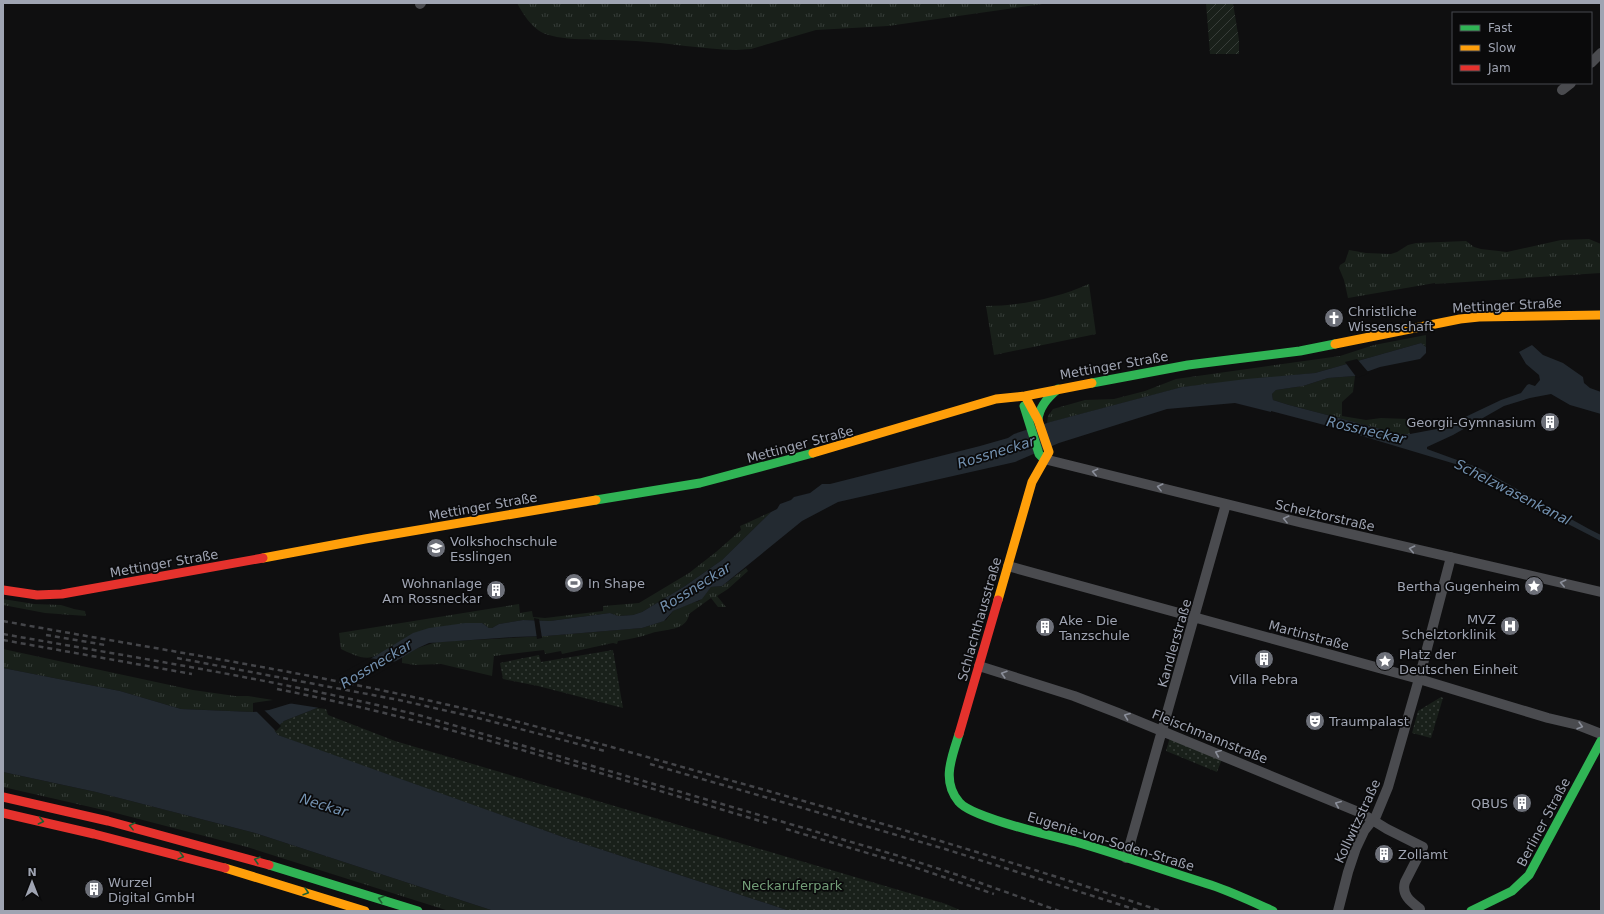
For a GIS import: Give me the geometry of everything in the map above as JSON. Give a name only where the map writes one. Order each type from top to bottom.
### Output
[{"type":"main road","name":"Mettinger Straße","points":[[3,590],[37,595],[68,593],[365,539],[700,483],[847,444],[996,399],[1025,396],[1188,365],[1309,349],[1460,319],[1479,317],[1601,315]]},
{"type":"main road","points":[[1038,420],[1040,410],[1049,397],[1059,389]]},
{"type":"main road","points":[[1025,396],[1038,420],[1044,455]]},
{"type":"main road","points":[[1025,396],[1024,406],[1029,424],[1044,455]]},
{"type":"main road","name":"Schlachthausstraße","points":[[950,788],[948,776],[950,764],[1032,482],[1044,455]]},
{"type":"main road","name":"Berliner Straße","points":[[1471,911],[1504,896],[1518,887],[1529,875],[1601,741]]},
{"type":"main road","name":"Eugenie-von-Soden-Straße","points":[[950,788],[960,804],[973,812],[1039,833],[1076,842],[1224,890],[1273,911]]},
{"type":"main road","points":[[3,797],[99,818],[208,846],[324,880],[418,911]]},
{"type":"main road","points":[[3,813],[157,849],[263,879],[365,911]]},
{"type":"street","points":[[1592,62],[1601,53]]},
{"type":"street","points":[[1562,90],[1570,84]]},
{"type":"street","name":"Schelztorstraße","points":[[1044,455],[1226,504],[1601,592]]},
{"type":"street","name":"Kandlerstraße","points":[[1126,858],[1226,504]]},
{"type":"street","name":"Kollwitzstraße","points":[[1338,911],[1356,848],[1364,831],[1373,820],[1386,793],[1419,679],[1450,557]]},
{"type":"street","name":"Martinstraße","points":[[1008,566],[1419,679],[1586,728],[1601,734]]},
{"type":"street","name":"Fleischmannstraße","points":[[979,666],[1074,696],[1163,730],[1361,813],[1387,829],[1423,847],[1405,882],[1404,887],[1407,898],[1420,909]]},
{"type":"green space","points":[[517,3],[1050,3],[888,26],[816,30],[751,49],[736,50],[636,41],[575,39],[552,36],[543,33],[531,24]]},
{"type":"green space","points":[[1206,3],[1233,3],[1239,40],[1239,54],[1210,54]]},
{"type":"green space","points":[[1589,239],[1601,244],[1601,273],[1435,283],[1348,298],[1344,280],[1339,268],[1340,265],[1345,262],[1349,250],[1366,253],[1391,254],[1408,245],[1416,243],[1466,241],[1474,247],[1481,249],[1507,252],[1561,240]]},
{"type":"green space","points":[[1089,284],[1096,334],[994,355],[986,306],[1025,303],[1051,297]]},
{"type":"green space","points":[[1426,335],[1426,347],[1421,343],[1315,373],[1183,387],[1047,423],[1048,416],[1053,409],[1085,400],[1114,399],[1145,391],[1176,379],[1340,356],[1374,345]]},
{"type":"green space","points":[[1355,376],[1353,392],[1342,402],[1342,416],[1366,420],[1381,418],[1407,419],[1410,434],[1400,434],[1273,400],[1272,394],[1276,390],[1303,386],[1328,378]]},
{"type":"green space","points":[[771,512],[722,560],[685,586],[642,612],[633,615],[618,616],[610,613],[550,621],[523,620],[499,624],[492,628],[489,628],[482,623],[368,658],[341,649],[339,633],[519,604],[520,613],[532,611],[533,617],[545,618],[603,611],[603,606],[639,603],[689,573],[741,530],[740,526]]},
{"type":"green space","points":[[746,568],[748,571],[728,589],[717,596],[726,607],[718,607],[711,598],[689,614],[684,624],[675,628],[618,641],[617,644],[613,643],[562,654],[561,651],[545,654],[544,650],[494,656],[492,676],[441,664],[415,665],[402,663],[402,657],[418,648],[436,642],[546,636],[642,628],[666,620],[673,611],[699,601],[711,587],[722,586]]},
{"type":"green space","points":[[3,599],[34,604],[61,605],[85,611],[86,616],[45,613],[3,605]]},
{"type":"green space","points":[[3,649],[193,690],[273,700],[253,703],[253,712],[181,709],[120,691],[3,668]]},
{"type":"green space","points":[[613,650],[623,708],[538,686],[503,679],[500,663],[539,655],[541,662]]},
{"type":"green space","points":[[1441,697],[1443,698],[1431,738],[1412,733],[1418,711]]},
{"type":"green space","name":"Neckaruferpark","points":[[317,708],[326,709],[328,715],[395,741],[946,904],[962,911],[790,911],[563,837],[307,746],[278,735],[274,730],[284,721]]},
{"type":"green space","points":[[1170,737],[1222,759],[1217,772],[1166,751]]},
{"type":"green space","points":[[3,772],[96,792],[255,833],[494,911],[449,911],[247,847],[108,811],[3,787]]},
{"type":"water","points":[[1421,343],[1426,347],[1426,353],[1420,359],[1380,367],[1355,376],[1328,378],[1303,386],[1276,390],[1272,394],[1273,400],[1400,434],[1410,434],[1442,428],[1501,400],[1521,393],[1529,384],[1535,386],[1540,380],[1539,375],[1526,364],[1519,352],[1532,345],[1543,355],[1563,363],[1583,377],[1584,383],[1590,388],[1601,392],[1601,414],[1570,405],[1551,394],[1530,398],[1504,406],[1453,435],[1427,447],[1427,449],[1479,468],[1601,535],[1601,541],[1462,466],[1332,427],[1235,403],[1167,409],[1059,443],[1015,462],[838,502],[802,521],[722,586],[711,587],[702,599],[673,611],[664,621],[642,628],[546,636],[429,643],[317,708],[284,721],[274,730],[278,735],[563,837],[790,911],[494,911],[255,833],[96,792],[3,772],[3,668],[120,691],[181,709],[253,712],[269,710],[292,703],[413,633],[429,628],[465,623],[482,623],[489,628],[492,628],[499,624],[523,620],[550,621],[610,613],[618,616],[633,615],[642,612],[685,586],[722,560],[771,512],[777,509],[780,504],[791,500],[794,497],[810,493],[822,484],[830,484],[980,446],[1008,438],[1014,434],[1050,422],[1182,387],[1246,379],[1315,373]]},
{"type":"pier","points":[[1357,359],[1369,373],[1357,378],[1345,362]]},
{"type":"pier","points":[[534,618],[539,619],[542,638],[537,639]]},
{"type":"pier","points":[[369,658],[398,662],[320,708],[288,703]]},
{"type":"pier","points":[[255,710],[264,710],[281,726],[276,731]]},
{"type":"railway","points":[[3,621],[331,680],[479,712],[594,742],[903,830],[1058,877],[1161,911]]},
{"type":"railway","points":[[3,634],[266,681],[370,703],[422,716],[899,856],[961,876],[1059,911]]},
{"type":"railway","points":[[46,635],[105,645]]},
{"type":"railway","points":[[3,640],[192,674]]},
{"type":"railway","points":[[177,658],[399,700],[474,717],[605,751]]},
{"type":"railway","points":[[277,689],[339,702],[462,733],[767,823]]},
{"type":"railway","points":[[650,764],[945,849],[1140,911]]},
{"type":"railway","points":[[786,829],[908,865],[994,894]]},
{"type":"traffic: fast","points":[[1092,383],[1188,365],[1300,351],[1335,344]]},
{"type":"traffic: fast","points":[[1038,420],[1040,411],[1045,403],[1058,389]]},
{"type":"traffic: fast","points":[[1024,406],[1039,454],[1044,459]]},
{"type":"traffic: fast","points":[[596,500],[700,483],[813,453]]},
{"type":"traffic: fast","points":[[959,734],[951,760],[949,777],[950,786],[954,794],[959,802],[967,808],[996,820],[1093,847],[1211,885],[1273,911]]},
{"type":"traffic: fast","points":[[1471,911],[1512,891],[1529,875],[1601,741]]},
{"type":"traffic: fast","points":[[269,865],[418,911]]},
{"type":"traffic: slow","points":[[1335,344],[1460,319],[1479,317],[1601,315]]},
{"type":"traffic: slow","points":[[813,453],[996,399],[1025,396],[1092,383]]},
{"type":"traffic: slow","points":[[998,600],[1032,482],[1049,452],[1038,420],[1025,396]]},
{"type":"traffic: slow","points":[[263,558],[365,539],[596,500]]},
{"type":"traffic: slow","points":[[225,868],[365,911]]},
{"type":"traffic: jam","points":[[3,590],[37,595],[62,594],[263,558]]},
{"type":"traffic: jam","points":[[959,734],[998,600]]},
{"type":"traffic: jam","points":[[3,797],[108,821],[269,865]]},
{"type":"traffic: jam","points":[[3,813],[94,834],[225,868]]},
{"type":"place","name":"Christliche Wissenschaft","points":[[1334,318]]},
{"type":"place","name":"Georgii-Gymnasium","points":[[1550,422]]},
{"type":"place","name":"Volkshochschule Esslingen","points":[[436,548]]},
{"type":"place","name":"In Shape","points":[[574,583]]},
{"type":"place","name":"Bertha Gugenheim","points":[[1534,586]]},
{"type":"place","name":"Wohnanlage Am Rossneckar","points":[[496,590]]},
{"type":"place","name":"MVZ Schelztorklinik","points":[[1510,626]]},
{"type":"place","name":"Ake - Die Tanzschule","points":[[1045,627]]},
{"type":"place","name":"Villa Pebra","points":[[1264,659]]},
{"type":"place","name":"Platz der Deutschen Einheit","points":[[1385,661]]},
{"type":"place","name":"Traumpalast","points":[[1315,721]]},
{"type":"place","name":"QBUS","points":[[1522,803]]},
{"type":"place","name":"Zollamt","points":[[1384,854]]},
{"type":"place","name":"Wurzel Digital GmbH","points":[[94,889]]},
{"type":"water label","name":"Rossneckar","points":[[1366,430]]},
{"type":"water label","name":"Rossneckar","points":[[996,452]]},
{"type":"water label","name":"Schelzwasenkanal","points":[[1513,492]]},
{"type":"water label","name":"Rossneckar","points":[[695,587]]},
{"type":"water label","name":"Rossneckar","points":[[376,664]]},
{"type":"water label","name":"Neckar","points":[[324,805]]}]
